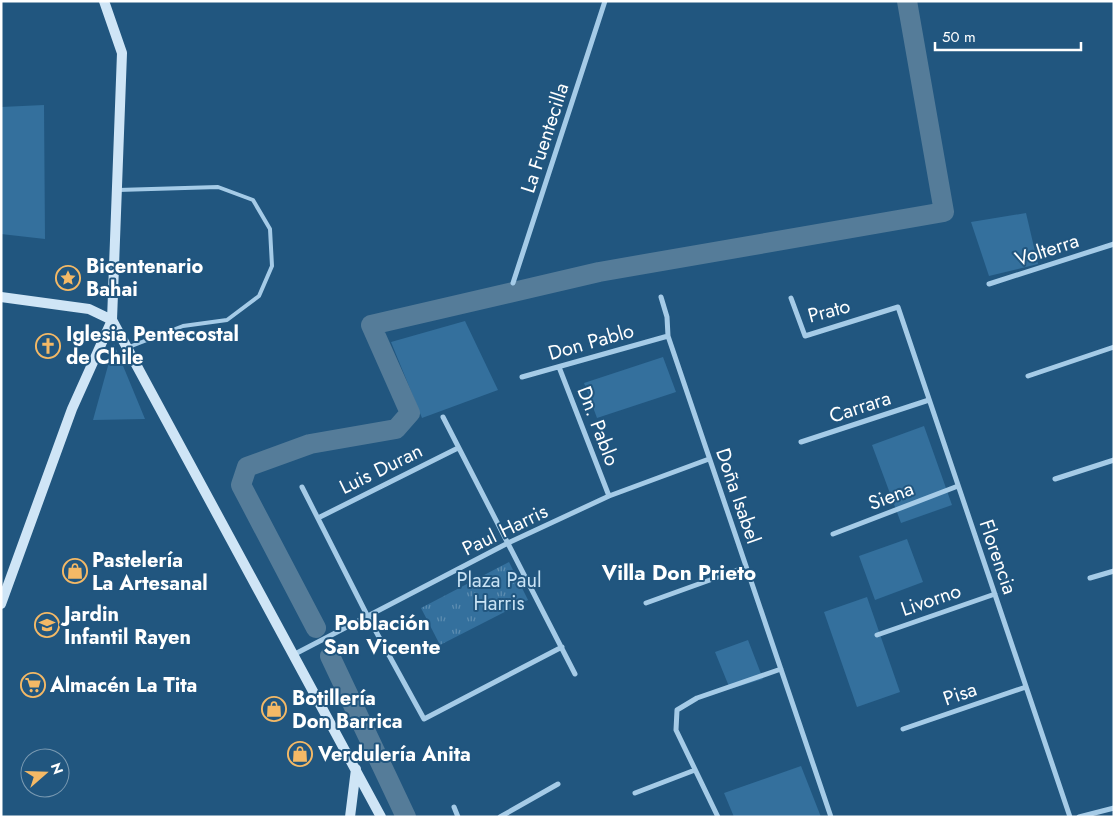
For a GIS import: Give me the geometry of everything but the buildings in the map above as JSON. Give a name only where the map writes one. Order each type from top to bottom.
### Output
[{"type":"street","points":[[1,604],[72,409],[112,320],[122,53],[104,1]]},
{"type":"street","name":"La Fuentecilla","points":[[513,283],[605,1]]},
{"type":"street","name":"Volterra","points":[[989,284],[1114,244]]},
{"type":"street","points":[[1,297],[89,309],[112,320],[381,817]]},
{"type":"street","name":"Doña Isabel","points":[[661,297],[667,317],[668,336],[831,817]]},
{"type":"street","name":"Prato","points":[[791,298],[805,336],[898,307]]},
{"type":"street","name":"Florencia","points":[[898,307],[1070,817]]},
{"type":"street","name":"Don Pablo","points":[[522,377],[668,336]]},
{"type":"street","points":[[1028,376],[1114,347]]},
{"type":"street","name":"Dn. Pablo","points":[[559,367],[609,496]]},
{"type":"street","name":"Carrara","points":[[801,442],[929,400]]},
{"type":"street","points":[[443,417],[575,674]]},
{"type":"street","name":"Luis Duran","points":[[318,518],[458,448]]},
{"type":"street","name":"Paul Harris","points":[[293,656],[508,544],[609,496],[709,459]]},
{"type":"street","points":[[1056,479],[1114,460]]},
{"type":"street","name":"Siena","points":[[834,534],[958,486]]},
{"type":"street","points":[[302,487],[368,616],[424,719],[562,647]]},
{"type":"street","points":[[646,603],[746,566]]},
{"type":"street","points":[[1090,578],[1114,571]]},
{"type":"street","name":"Livorno","points":[[877,635],[994,594]]},
{"type":"street","points":[[718,817],[676,730],[677,710],[697,698],[781,669]]},
{"type":"street","name":"Pisa","points":[[903,729],[1026,687]]},
{"type":"street","points":[[350,817],[356,770]]},
{"type":"street","points":[[635,794],[695,770]]},
{"type":"street","points":[[500,817],[558,784]]},
{"type":"street","points":[[454,807],[458,817]]},
{"type":"street","points":[[1080,817],[1114,808]]},
{"type":"lane","points":[[118,190],[218,187],[253,200],[270,229],[272,266],[259,296],[253,301],[227,320],[183,326],[127,348]]},
{"type":"green space","points":[[44,105],[45,239],[1,234],[1,107]]},
{"type":"green space","points":[[1026,213],[1038,264],[989,276],[971,222]]},
{"type":"green space","points":[[465,321],[498,390],[422,418],[391,342]]},
{"type":"green space","points":[[114,344],[145,419],[93,420]]},
{"type":"green space","points":[[663,357],[676,392],[597,418],[584,383]]},
{"type":"green space","points":[[924,426],[952,505],[901,523],[872,445]]},
{"type":"green space","points":[[907,539],[923,582],[875,600],[859,556]]},
{"type":"green space","name":"Plaza Paul Harris","points":[[509,562],[528,600],[440,645],[421,608]]},
{"type":"green space","points":[[867,597],[900,692],[857,707],[824,612]]},
{"type":"green space","points":[[748,640],[763,679],[730,689],[715,652]]},
{"type":"green space","points":[[801,766],[821,817],[734,817],[724,793]]},
{"type":"waterway","points":[[316,628],[241,485],[247,467],[310,444],[396,429],[410,413],[371,325],[599,272],[944,212],[907,1]]},
{"type":"waterway","points":[[330,656],[406,817]]},
{"type":"place","name":"Bicentenario Bahai","points":[[68,278]]},
{"type":"place","name":"Iglesia Pentecostal de Chile","points":[[48,346]]},
{"type":"place","name":"Pastelería La Artesanal","points":[[75,571]]},
{"type":"place","name":"Jardin Infantil Rayen","points":[[47,625]]},
{"type":"place","name":"Almacén La Tita","points":[[33,685]]},
{"type":"place","name":"Botillería Don Barrica","points":[[274,709]]},
{"type":"place","name":"Verdulería Anita","points":[[300,754]]},
{"type":"district","name":"Villa Don Prieto","points":[[679,573]]},
{"type":"district","name":"Población San Vicente","points":[[382,635]]}]
